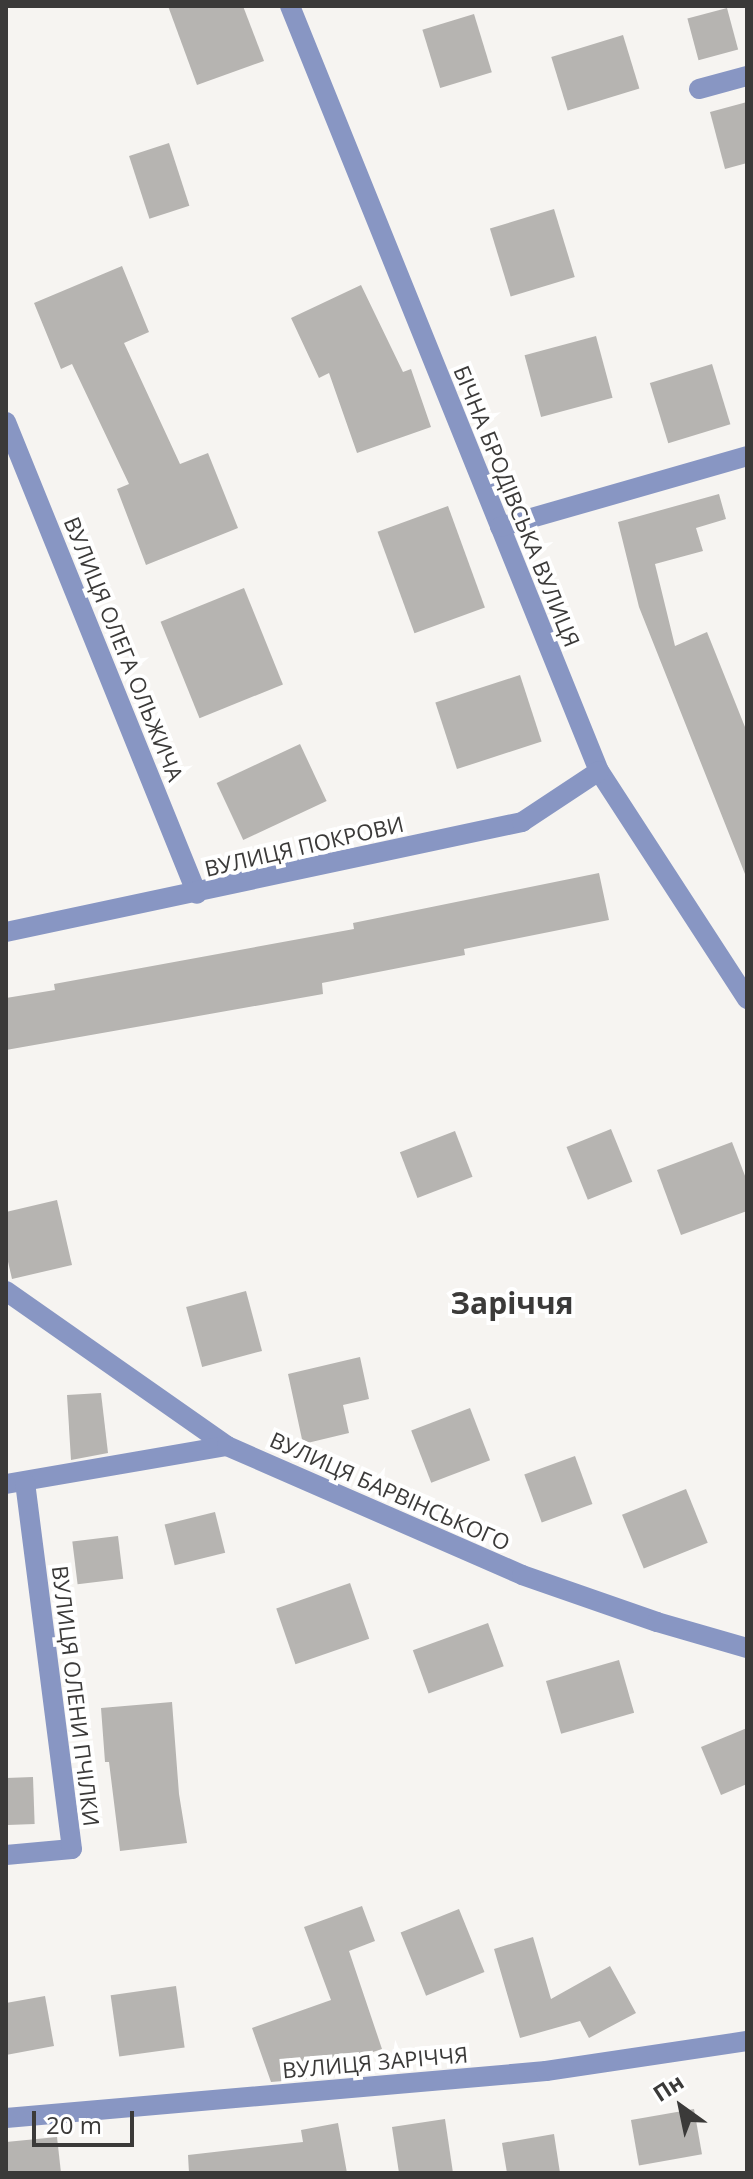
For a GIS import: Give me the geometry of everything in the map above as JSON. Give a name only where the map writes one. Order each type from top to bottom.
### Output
[{"type":"street","name":"БІЧНА БРОДІВСЬКА ВУЛИЦЯ","points":[[290,6],[599,771],[747,999]]},
{"type":"street","points":[[699,89],[747,76]]},
{"type":"street","name":"ВУЛИЦЯ ОЛЕГА ОЛЬЖИЧА","points":[[6,422],[197,894]]},
{"type":"street","points":[[500,527],[747,456]]},
{"type":"street","name":"ВУЛИЦЯ ПОКРОВИ","points":[[6,932],[197,894],[522,822],[599,771]]},
{"type":"street","name":"ВУЛИЦЯ БАРВІНСЬКОГО","points":[[6,1291],[227,1446],[522,1575],[657,1622],[747,1648]]},
{"type":"street","points":[[15,1483],[227,1446]]},
{"type":"street","name":"ВУЛИЦЯ ОЛЕНИ ПЧІЛКИ","points":[[6,1855],[72,1849],[15,1483]]},
{"type":"street","name":"ВУЛИЦЯ ЗАРІЧЧЯ","points":[[6,2118],[546,2071],[747,2041]]},
{"type":"building","points":[[168,6],[243,6],[264,61],[197,85]]},
{"type":"building","points":[[727,8],[738,50],[699,60],[687,19]]},
{"type":"building","points":[[474,14],[492,72],[440,88],[422,30]]},
{"type":"building","points":[[623,35],[639,89],[568,110],[551,57]]},
{"type":"building","points":[[747,102],[747,163],[725,169],[710,112]]},
{"type":"building","points":[[169,143],[189,206],[149,219],[129,156]]},
{"type":"building","points":[[554,209],[575,277],[511,296],[490,229]]},
{"type":"building","points":[[122,266],[149,332],[124,343],[180,464],[208,453],[238,528],[146,565],[117,489],[129,484],[72,364],[61,369],[34,303]]},
{"type":"building","points":[[361,285],[403,372],[411,369],[431,427],[357,453],[329,373],[319,378],[291,318]]},
{"type":"building","points":[[596,336],[613,398],[541,417],[525,355]]},
{"type":"building","points":[[712,364],[730,424],[668,443],[650,383]]},
{"type":"building","points":[[719,494],[726,519],[696,528],[703,551],[655,564],[675,646],[707,632],[747,732],[745,874],[639,607],[618,522]]},
{"type":"building","points":[[448,506],[485,607],[414,633],[378,532]]},
{"type":"building","points":[[244,588],[283,684],[200,718],[161,622]]},
{"type":"building","points":[[520,675],[542,742],[457,769],[435,703]]},
{"type":"building","points":[[300,744],[327,801],[243,840],[217,783]]},
{"type":"building","points":[[599,873],[609,920],[464,949],[465,955],[322,983],[323,994],[6,1050],[6,998],[55,990],[54,984],[354,929],[353,923]]},
{"type":"building","points":[[611,1129],[632,1182],[588,1200],[566,1147]]},
{"type":"building","points":[[455,1131],[473,1177],[417,1198],[400,1152]]},
{"type":"building","points":[[732,1142],[747,1181],[747,1211],[681,1235],[657,1170]]},
{"type":"building","points":[[57,1200],[72,1265],[12,1279],[6,1253],[6,1212]]},
{"type":"building","points":[[246,1291],[262,1351],[202,1367],[186,1307]]},
{"type":"building","points":[[360,1357],[369,1399],[343,1405],[349,1433],[303,1444],[288,1374]]},
{"type":"building","points":[[101,1393],[108,1453],[71,1460],[67,1395]]},
{"type":"building","points":[[470,1408],[490,1460],[431,1483],[411,1431]]},
{"type":"building","points":[[575,1456],[592,1504],[542,1522],[524,1474]]},
{"type":"building","points":[[686,1489],[708,1543],[644,1569],[622,1515]]},
{"type":"building","points":[[215,1512],[225,1553],[175,1565],[165,1525]]},
{"type":"building","points":[[118,1536],[123,1579],[78,1584],[72,1542]]},
{"type":"building","points":[[350,1583],[369,1639],[295,1664],[276,1608]]},
{"type":"building","points":[[488,1623],[504,1666],[429,1694],[413,1650]]},
{"type":"building","points":[[619,1660],[634,1713],[561,1734],[546,1681]]},
{"type":"building","points":[[172,1702],[179,1794],[187,1843],[120,1851],[109,1762],[105,1762],[101,1708]]},
{"type":"building","points":[[747,1728],[747,1784],[721,1795],[701,1747]]},
{"type":"building","points":[[33,1777],[35,1824],[8,1825],[6,1778]]},
{"type":"building","points":[[362,1906],[375,1941],[349,1951],[382,2049],[319,2070],[321,2074],[307,2079],[271,2082],[252,2028],[331,2000],[304,1927]]},
{"type":"building","points":[[459,1909],[484,1972],[426,1996],[401,1933]]},
{"type":"building","points":[[533,1937],[551,1999],[610,1966],[636,2013],[589,2038],[580,2021],[520,2038],[494,1949]]},
{"type":"building","points":[[176,1986],[185,2047],[119,2057],[111,1995]]},
{"type":"building","points":[[45,1996],[54,2046],[6,2055],[6,2003]]},
{"type":"building","points":[[694,2109],[702,2154],[639,2165],[631,2120]]},
{"type":"building","points":[[445,2119],[453,2173],[399,2173],[392,2127]]},
{"type":"building","points":[[338,2123],[347,2173],[189,2173],[188,2155],[303,2142],[301,2130]]},
{"type":"building","points":[[554,2134],[560,2173],[507,2173],[502,2143]]},
{"type":"building","points":[[57,2137],[61,2173],[6,2173],[6,2142]]},
{"type":"district","name":"Заріччя","points":[[512,1303]]}]
